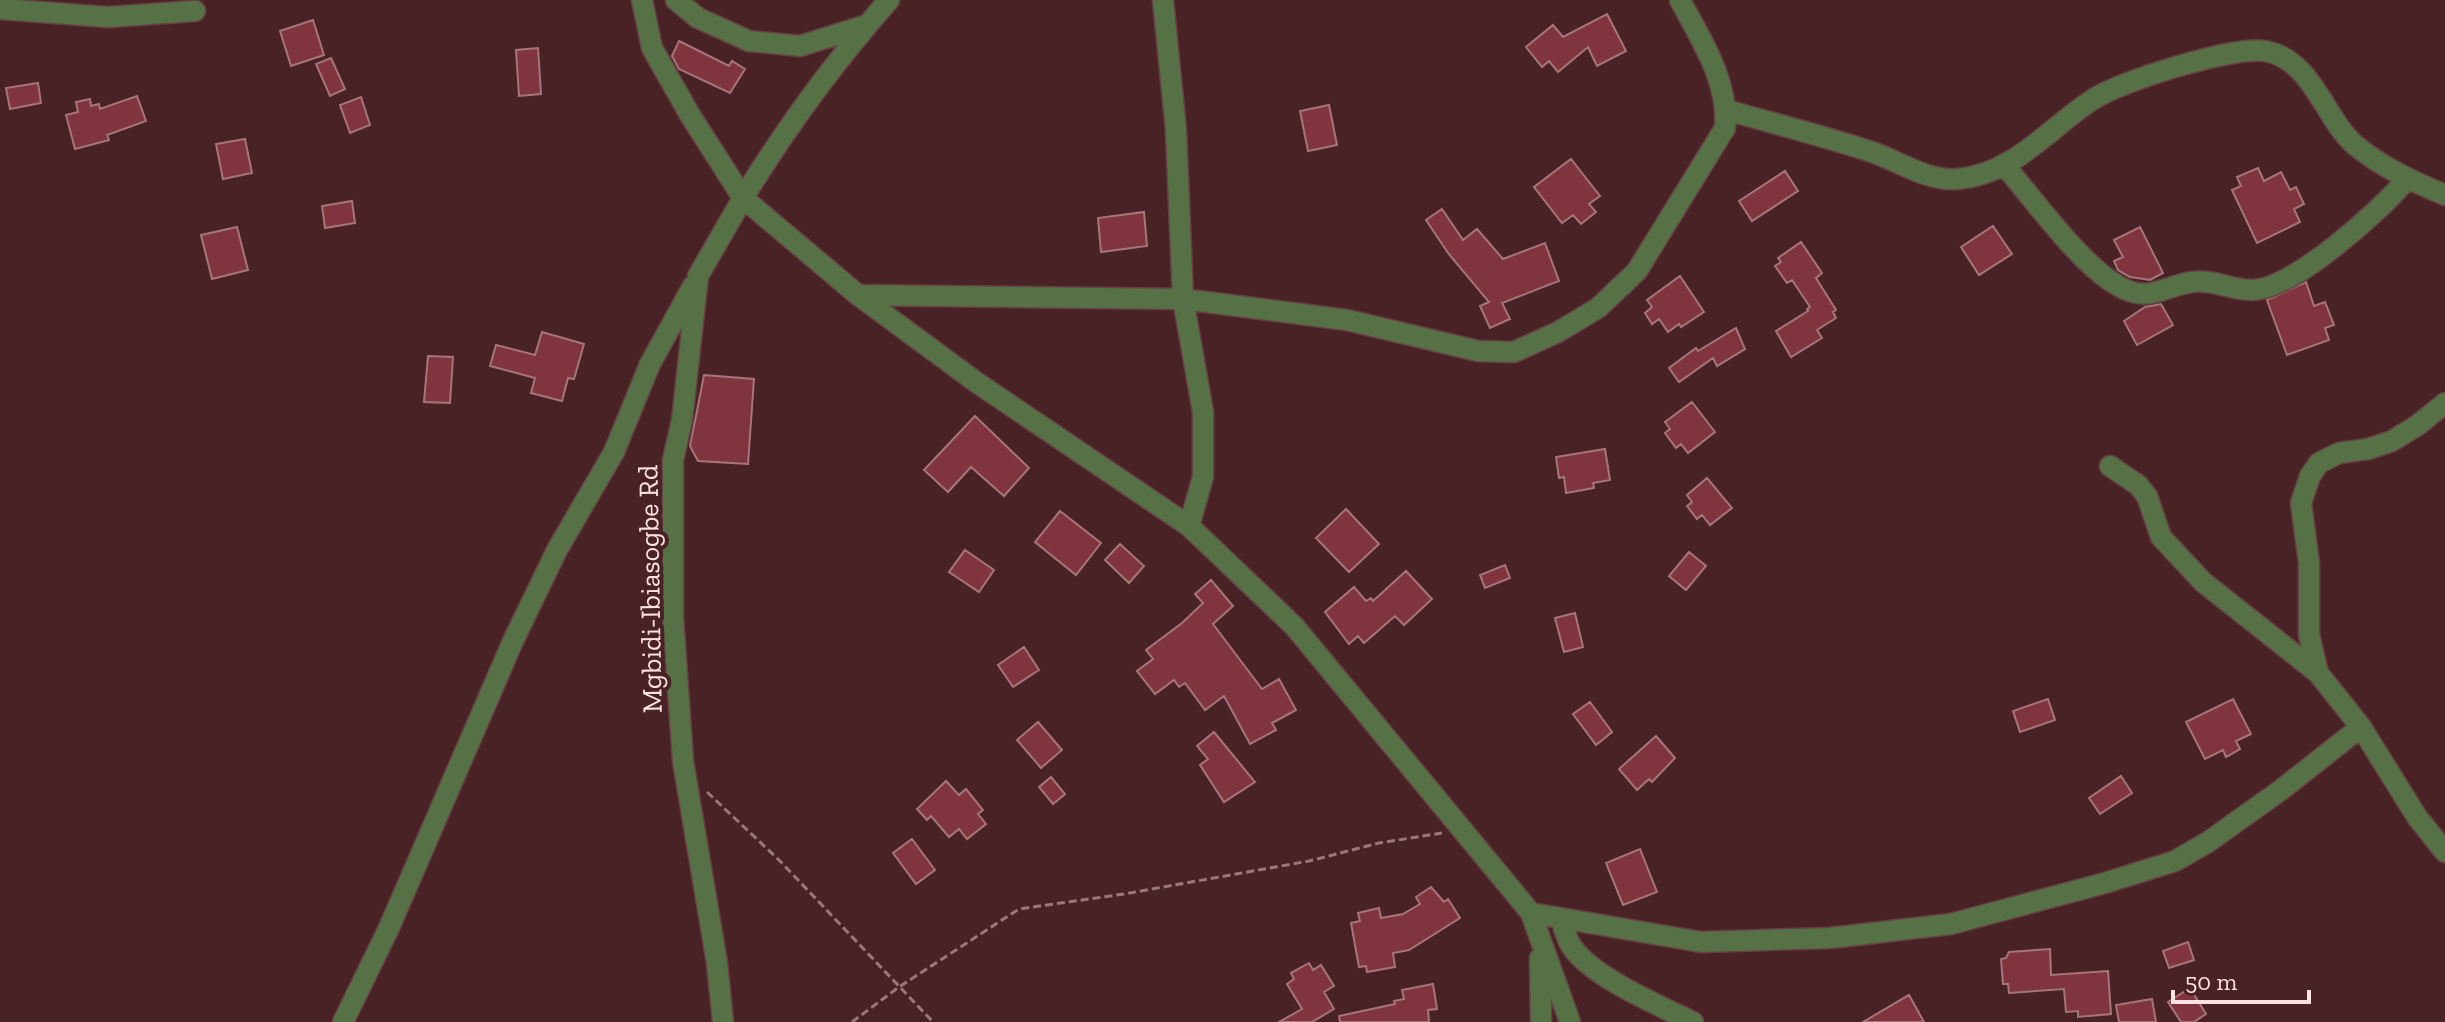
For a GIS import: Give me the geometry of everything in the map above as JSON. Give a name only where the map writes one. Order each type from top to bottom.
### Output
[{"type":"street","points":[[642,0],[652,48],[743,198],[858,295],[976,382],[1189,526],[1294,626],[1531,913],[1570,1022]]},
{"type":"street","points":[[676,0],[698,18],[749,41],[800,46],[867,25]]},
{"type":"street","name":"Mgbidi-Ibiasogbe Rd","points":[[723,1022],[717,963],[684,770],[673,617],[673,460],[682,420],[698,276],[776,145],[824,77],[889,0]]},
{"type":"street","points":[[1163,0],[1176,130],[1183,299],[1203,412],[1203,477],[1189,526]]},
{"type":"street","points":[[858,295],[1183,299],[1347,320],[1478,351],[1514,352],[1558,332],[1598,308],[1637,271],[1725,128],[1727,110],[1723,90],[1680,0]]},
{"type":"street","points":[[0,9],[108,17],[195,11]]},
{"type":"street","points":[[1727,110],[1874,153],[1920,173],[1957,179],[2005,166],[2093,98],[2157,72],[2236,52],[2266,51],[2287,60],[2312,84],[2338,128],[2357,147],[2407,179],[2445,195]]},
{"type":"street","points":[[2005,166],[2080,253],[2112,282],[2134,292],[2151,295],[2189,282],[2209,281],[2253,291],[2273,285],[2304,270],[2389,200],[2407,179]]},
{"type":"street","points":[[343,1022],[396,913],[513,641],[557,550],[614,452],[650,364],[698,276]]},
{"type":"street","points":[[2318,673],[2309,635],[2309,563],[2301,503],[2310,476],[2319,463],[2339,453],[2368,449],[2392,441],[2445,403]]},
{"type":"street","points":[[2110,466],[2138,485],[2147,496],[2161,537],[2195,574],[2249,621],[2318,673],[2361,727],[2417,817],[2445,852]]},
{"type":"street","points":[[1531,913],[1701,942],[1830,938],[1951,924],[2092,887],[2175,861],[2208,842],[2281,790],[2361,727]]},
{"type":"street","points":[[1560,918],[1571,947],[1589,964],[1628,990],[1693,1022]]},
{"type":"street","points":[[1540,943],[1541,1022]]},
{"type":"path","points":[[684,770],[780,861],[933,1022]]},
{"type":"path","points":[[852,1022],[899,987],[1019,909],[1309,861],[1379,843],[1439,834],[1457,824]]},
{"type":"building","points":[[1607,14],[1626,51],[1597,66],[1588,47],[1558,72],[1549,61],[1542,67],[1526,47],[1553,25],[1563,37]]},
{"type":"building","points":[[313,20],[324,55],[291,66],[280,31]]},
{"type":"building","points":[[679,41],[729,66],[732,61],[745,69],[730,93],[679,69],[672,56]]},
{"type":"building","points":[[538,48],[541,94],[519,96],[516,50]]},
{"type":"building","points":[[331,58],[345,89],[330,96],[316,64]]},
{"type":"building","points":[[38,83],[41,103],[10,109],[6,88]]},
{"type":"building","points":[[137,96],[146,121],[107,135],[109,140],[75,149],[66,115],[78,112],[76,102],[90,99],[91,106],[99,104],[100,109]]},
{"type":"building","points":[[361,97],[370,125],[350,133],[340,105]]},
{"type":"building","points":[[1329,105],[1337,145],[1308,151],[1300,111]]},
{"type":"building","points":[[245,139],[252,173],[223,179],[216,144]]},
{"type":"building","points":[[1571,159],[1600,196],[1589,204],[1596,212],[1581,224],[1573,215],[1562,223],[1534,187]]},
{"type":"building","points":[[2258,168],[2264,181],[2281,172],[2290,190],[2296,187],[2304,204],[2294,209],[2300,222],[2257,243],[2232,190],[2241,186],[2237,177]]},
{"type":"building","points":[[1785,171],[1798,191],[1752,221],[1739,201]]},
{"type":"building","points":[[352,201],[355,223],[325,228],[322,206]]},
{"type":"building","points":[[1442,209],[1463,240],[1477,229],[1503,259],[1545,243],[1559,281],[1502,303],[1510,319],[1490,328],[1480,306],[1489,302],[1448,253],[1426,220]]},
{"type":"building","points":[[1144,212],[1147,246],[1101,252],[1098,218]]},
{"type":"building","points":[[1993,226],[2012,254],[1979,275],[1961,247]]},
{"type":"building","points":[[237,227],[248,270],[212,279],[201,235]]},
{"type":"building","points":[[2140,227],[2163,273],[2150,280],[2130,277],[2118,270],[2114,261],[2123,257],[2114,240]]},
{"type":"building","points":[[1801,242],[1822,273],[1816,278],[1836,310],[1833,312],[1836,318],[1817,330],[1822,338],[1791,357],[1776,331],[1810,307],[1792,280],[1787,283],[1775,266],[1781,262],[1778,258]]},
{"type":"building","points":[[1680,276],[1704,312],[1668,332],[1659,319],[1652,324],[1645,313],[1652,307],[1647,300]]},
{"type":"building","points":[[2306,282],[2314,306],[2325,302],[2334,325],[2325,328],[2329,340],[2287,355],[2267,300]]},
{"type":"building","points":[[2161,304],[2173,325],[2137,345],[2124,321],[2145,307]]},
{"type":"building","points":[[1736,328],[1745,349],[1717,366],[1713,358],[1679,382],[1669,368],[1696,348],[1698,351]]},
{"type":"building","points":[[542,332],[584,344],[574,379],[568,378],[562,401],[531,393],[535,378],[490,366],[496,345],[535,355]]},
{"type":"building","points":[[428,356],[453,357],[450,403],[424,402]]},
{"type":"building","points":[[704,375],[754,379],[748,464],[698,461],[690,446]]},
{"type":"building","points":[[1692,402],[1715,432],[1688,453],[1681,444],[1676,448],[1665,433],[1670,429],[1665,422]]},
{"type":"building","points":[[975,416],[1029,468],[1004,496],[971,467],[948,492],[924,470]]},
{"type":"building","points":[[1605,449],[1610,480],[1593,483],[1594,488],[1566,493],[1564,477],[1559,478],[1556,457]]},
{"type":"building","points":[[1707,478],[1732,508],[1710,525],[1702,515],[1697,519],[1687,506],[1692,502],[1687,495]]},
{"type":"building","points":[[1346,509],[1379,544],[1349,572],[1316,538]]},
{"type":"building","points":[[1060,511],[1101,543],[1076,575],[1035,542]]},
{"type":"building","points":[[1120,544],[1144,566],[1129,583],[1105,560]]},
{"type":"building","points":[[965,550],[994,570],[979,592],[949,572]]},
{"type":"building","points":[[1689,552],[1706,566],[1686,590],[1669,576]]},
{"type":"building","points":[[1505,565],[1510,578],[1485,588],[1480,575]]},
{"type":"building","points":[[1406,571],[1432,599],[1404,625],[1395,616],[1364,643],[1358,636],[1349,644],[1325,612],[1354,587],[1366,601],[1371,598],[1373,601]]},
{"type":"building","points":[[1211,580],[1233,606],[1213,624],[1262,689],[1279,679],[1296,710],[1272,723],[1276,730],[1250,744],[1224,696],[1205,710],[1185,683],[1179,687],[1174,680],[1155,694],[1137,671],[1153,659],[1146,650],[1203,603],[1195,594]]},
{"type":"building","points":[[1575,613],[1583,647],[1564,652],[1555,618]]},
{"type":"building","points":[[1024,647],[1039,670],[1013,687],[998,665]]},
{"type":"building","points":[[2048,699],[2055,720],[2020,732],[2013,711]]},
{"type":"building","points":[[2233,699],[2251,734],[2236,741],[2240,749],[2226,757],[2223,750],[2205,759],[2186,722]]},
{"type":"building","points":[[1590,702],[1612,732],[1596,745],[1573,714]]},
{"type":"building","points":[[1038,722],[1062,750],[1041,768],[1017,740]]},
{"type":"building","points":[[1214,732],[1255,782],[1224,802],[1200,765],[1208,759],[1197,746]]},
{"type":"building","points":[[1656,736],[1675,758],[1652,782],[1649,779],[1637,790],[1619,769]]},
{"type":"building","points":[[2121,776],[2132,793],[2100,814],[2089,798]]},
{"type":"building","points":[[1051,777],[1065,794],[1053,804],[1039,787]]},
{"type":"building","points":[[946,781],[959,795],[966,789],[983,810],[978,814],[986,824],[967,839],[959,829],[949,837],[931,816],[927,820],[917,809]]},
{"type":"building","points":[[912,839],[935,870],[916,884],[893,853]]},
{"type":"building","points":[[1640,849],[1657,892],[1623,905],[1606,863]]},
{"type":"building","points":[[1431,887],[1444,902],[1448,899],[1460,918],[1409,950],[1393,953],[1395,967],[1367,972],[1366,966],[1359,967],[1351,923],[1360,921],[1358,913],[1379,908],[1381,918],[1403,914],[1420,904],[1416,897]]},
{"type":"building","points":[[2188,942],[2194,960],[2169,968],[2163,951]]},
{"type":"building","points":[[2050,949],[2051,975],[2108,971],[2111,1014],[2078,1017],[2078,1011],[2066,1012],[2064,989],[2009,993],[2008,984],[2003,984],[2001,959],[2006,958],[2009,952]]},
{"type":"building","points":[[1309,963],[1313,970],[1321,965],[1334,986],[1324,992],[1334,1009],[1312,1022],[1279,1022],[1302,1009],[1287,984],[1294,979],[1291,973]]},
{"type":"building","points":[[1433,984],[1437,1009],[1428,1010],[1429,1022],[1340,1022],[1339,1016],[1395,1004],[1394,1001],[1404,999],[1402,990]]},
{"type":"building","points":[[2190,988],[2206,1014],[2194,1022],[2181,1022],[2168,1002]]},
{"type":"building","points":[[1909,995],[1924,1022],[1863,1022]]},
{"type":"building","points":[[2152,999],[2156,1022],[2119,1022],[2116,1005]]}]
